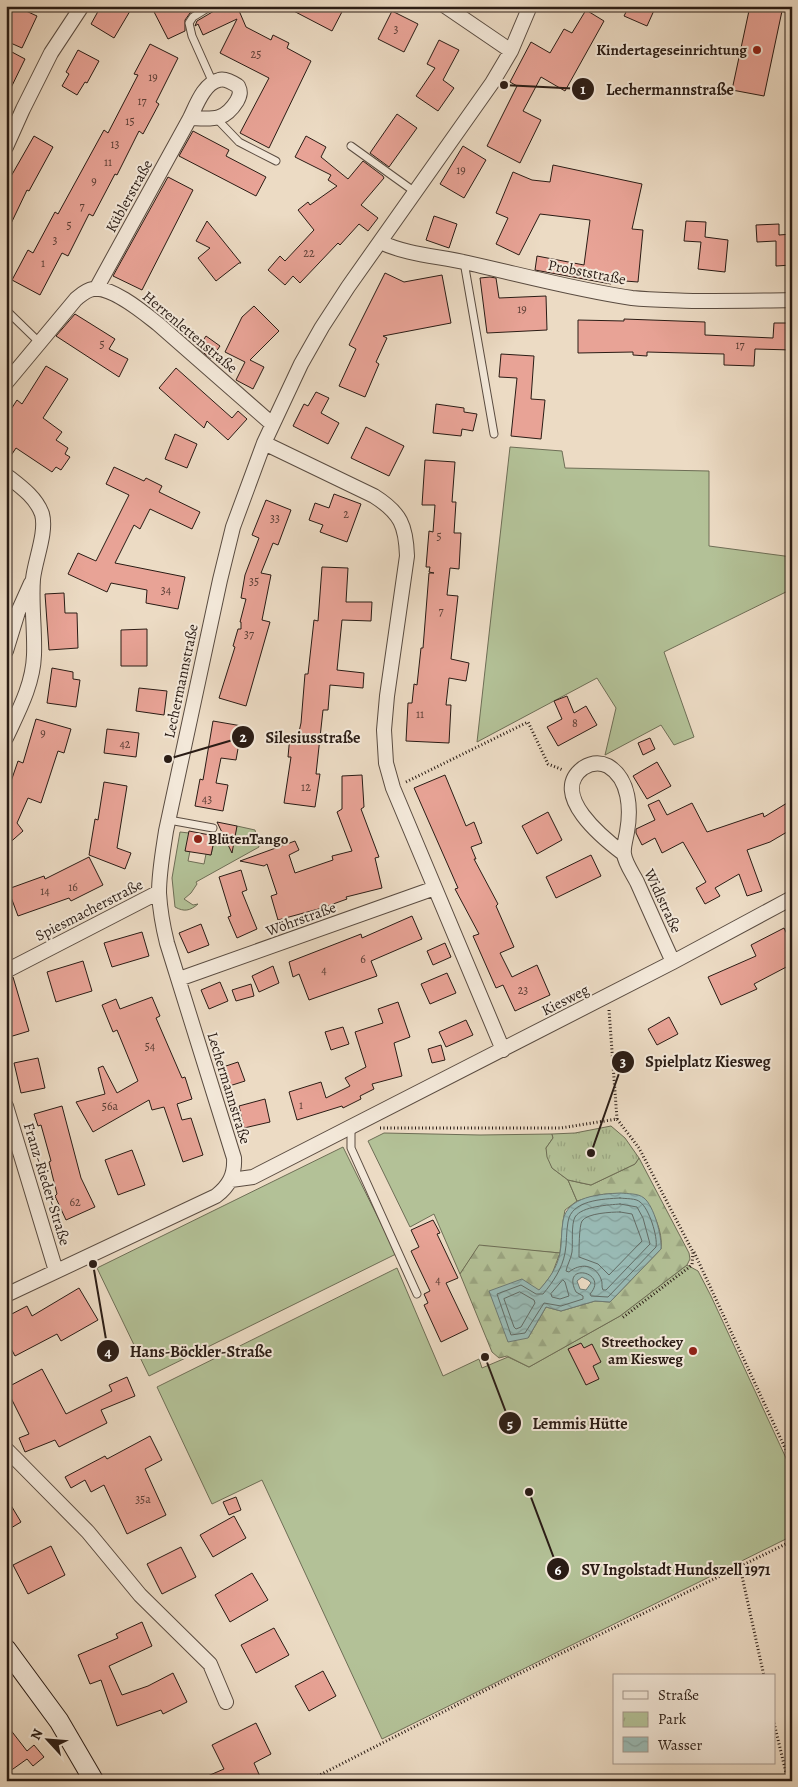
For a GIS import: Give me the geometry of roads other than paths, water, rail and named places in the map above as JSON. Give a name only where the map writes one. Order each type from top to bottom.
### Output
[{"type":"street","points":[[6,147],[51,53],[82,6]]},
{"type":"street","points":[[445,6],[511,51]]},
{"type":"street","name":"Lechermannstraße","points":[[231,1180],[235,1168],[234,1158],[167,944],[159,892],[162,859],[169,820],[220,580],[234,527],[264,443],[301,364],[322,327],[492,83],[511,51],[530,6]]},
{"type":"street","points":[[190,118],[217,119],[228,113],[233,106],[238,98],[240,89],[238,86],[229,81],[219,80],[214,83]]},
{"type":"street","name":"Küblerstraße","points":[[96,289],[202,94],[214,83]]},
{"type":"street","name":"Probststraße","points":[[380,242],[408,252],[464,262],[561,285],[633,298],[752,302],[792,300]]},
{"type":"street","points":[[6,383],[76,299],[83,293],[96,289]]},
{"type":"street","name":"Herrenlettenstraße","points":[[96,289],[102,289],[117,296],[141,311],[272,424]]},
{"type":"street","points":[[264,443],[374,496],[389,505],[402,524],[406,539],[407,556],[386,696],[384,730],[386,763],[393,788],[502,1050]]},
{"type":"street","points":[[6,475],[30,495],[42,516],[43,528],[33,578],[34,656],[31,676],[25,696],[6,738]]},
{"type":"street","points":[[6,651],[18,612],[33,578]]},
{"type":"street","name":"Widlstraße","points":[[624,854],[629,811],[628,794],[613,769],[603,764],[592,763],[576,775],[571,787],[574,799],[591,827],[624,854],[673,962]]},
{"type":"street","name":"Wöhrstraße","points":[[178,979],[435,888]]},
{"type":"street","name":"Spiesmacherstraße","points":[[6,971],[159,892]]},
{"type":"street","name":"Kiesweg","points":[[231,1180],[253,1177],[608,996],[792,898]]},
{"type":"street","name":"Franz-Rieder-Straße","points":[[6,1106],[56,1271]]},
{"type":"street","points":[[6,1295],[216,1196],[226,1189],[231,1180]]},
{"type":"street","points":[[6,1449],[88,1532],[140,1595],[210,1664],[226,1702]]},
{"type":"street","points":[[6,1650],[60,1721],[94,1781]]},
{"type":"lane","points":[[211,6],[193,17],[189,23],[192,36],[214,83]]},
{"type":"lane","points":[[217,119],[239,142],[276,161]]},
{"type":"lane","points":[[351,146],[415,192]]},
{"type":"lane","points":[[464,262],[494,434]]},
{"type":"lane","points":[[6,310],[40,343]]},
{"type":"lane","points":[[169,820],[213,828]]},
{"type":"lane","points":[[356,1124],[351,1148],[417,1294]]},
{"type":"water","points":[[613,1193],[636,1194],[642,1196],[648,1202],[657,1222],[661,1249],[610,1302],[595,1301],[561,1311],[546,1307],[528,1338],[508,1342],[489,1291],[522,1279],[539,1290],[557,1264],[561,1249],[563,1221],[571,1206],[586,1198]],"holes":[[[582,1277],[591,1283],[586,1290],[580,1289],[577,1281]]]},
{"type":"place","name":"Kindertageseinrichtung","points":[[757,50]]},
{"type":"place","name":"Lechermannstraße","points":[[504,85]]},
{"type":"place","name":"Silesiusstraße","points":[[168,759]]},
{"type":"place","name":"BlütenTango","points":[[198,839]]},
{"type":"place","name":"Spielplatz Kiesweg","points":[[591,1153]]},
{"type":"place","name":"Hans-Böckler-Straße","points":[[93,1264]]},
{"type":"place","name":"Streethockey am Kiesweg","points":[[693,1351]]},
{"type":"place","name":"Lemmis Hütte","points":[[485,1357]]},
{"type":"place","name":"SV Ingolstadt Hundszell 1971","points":[[529,1492]]}]
